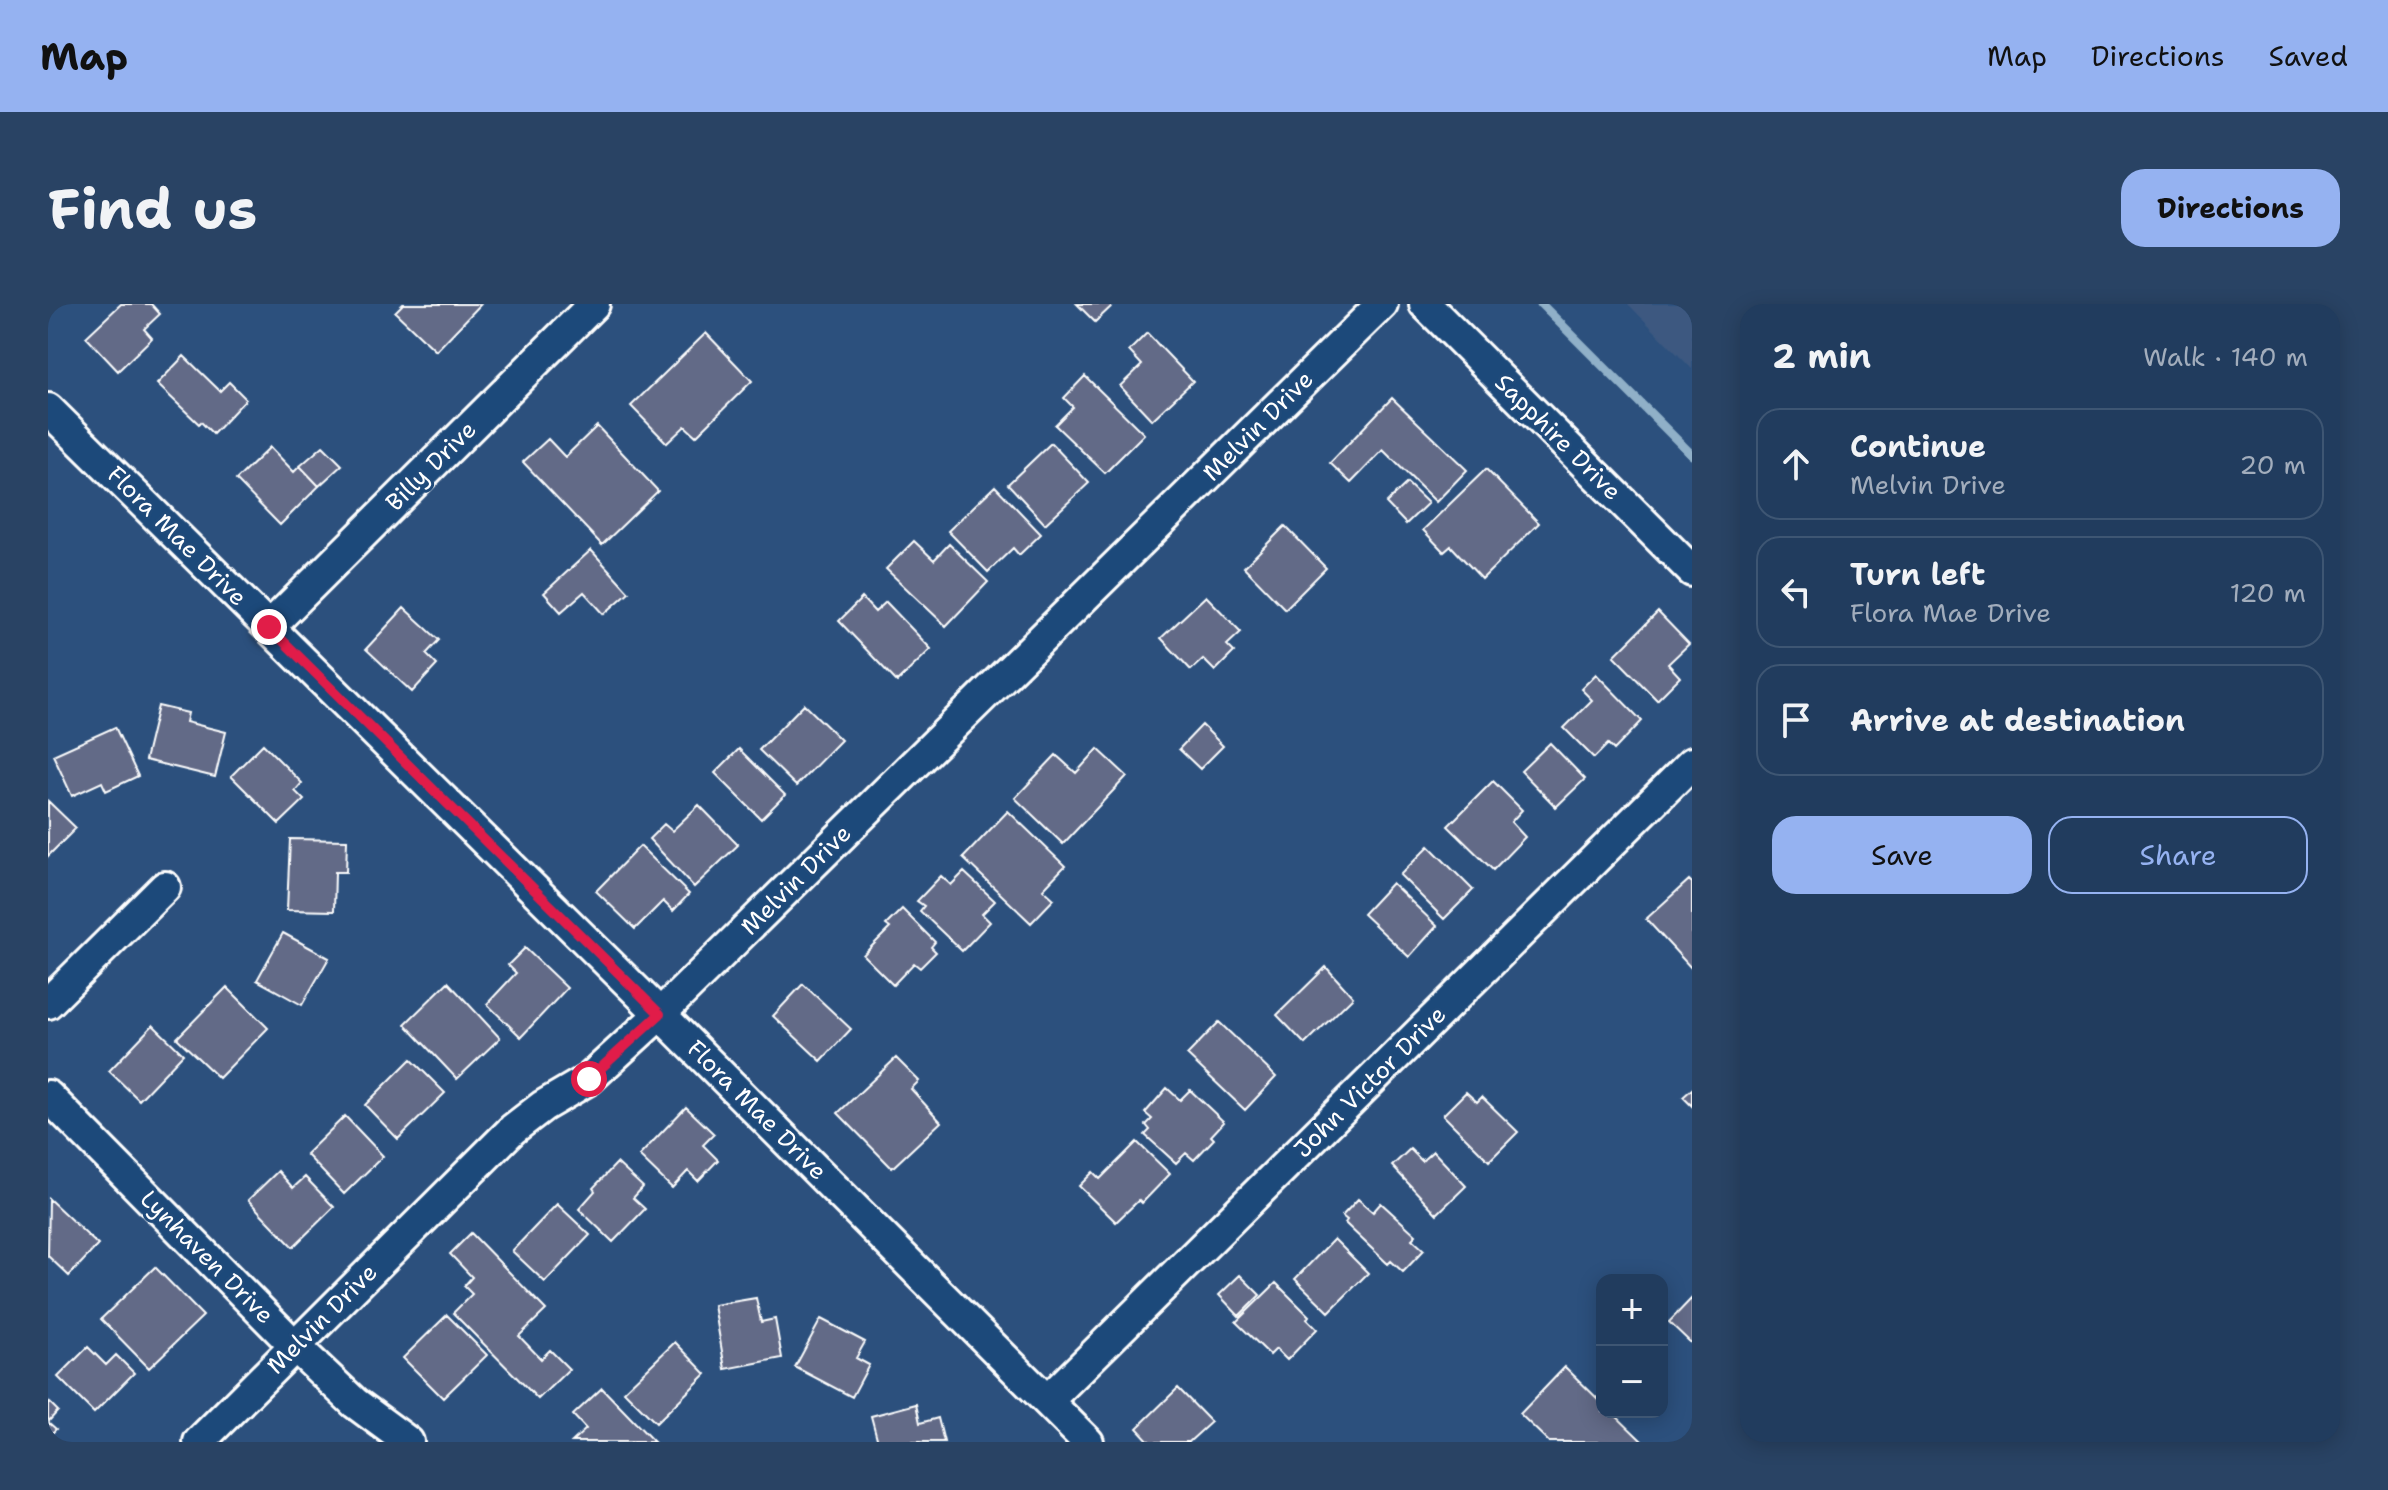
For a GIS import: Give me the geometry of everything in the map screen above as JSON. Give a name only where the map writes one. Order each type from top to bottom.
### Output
[{"type":"street","name":"Billy Drive","points":[[269,627],[594,304]]},
{"type":"street","name":"Melvin Drive","points":[[199,1442],[513,1129],[543,1106],[589,1079],[660,1014],[1382,304]]},
{"type":"street","name":"Sapphire Drive","points":[[1425,304],[1692,571]]},
{"type":"street","name":"Flora Mae Drive","points":[[48,409],[1088,1442]]},
{"type":"street","name":"John Victor Drive","points":[[1047,1401],[1692,763]]},
{"type":"street","points":[[48,1003],[165,887]]},
{"type":"street","name":"Lynhaven Drive","points":[[48,1096],[295,1346],[355,1403],[408,1442]]},
{"type":"shaded area","points":[[1628,304],[1692,304],[1692,369]]},
{"type":"building","points":[[121,304],[151,304],[160,314],[144,329],[152,338],[118,371],[86,337]]},
{"type":"building","points":[[403,304],[481,304],[436,351],[395,312]]},
{"type":"building","points":[[1077,304],[1114,304],[1095,322]]},
{"type":"building","points":[[706,333],[752,381],[696,436],[685,426],[667,443],[631,406]]},
{"type":"building","points":[[1147,333],[1193,381],[1152,420],[1120,386],[1142,365],[1129,351]]},
{"type":"building","points":[[184,356],[220,391],[229,382],[246,399],[213,434],[157,384]]},
{"type":"building","points":[[1085,376],[1144,434],[1105,473],[1055,425],[1073,407],[1064,398]]},
{"type":"building","points":[[1392,398],[1467,470],[1436,502],[1383,450],[1351,483],[1330,463]]},
{"type":"building","points":[[597,426],[658,491],[602,545],[523,462],[548,439],[565,457]]},
{"type":"building","points":[[1051,443],[1089,483],[1045,524],[1008,484]]},
{"type":"building","points":[[323,446],[342,465],[319,486],[300,466]]},
{"type":"building","points":[[270,447],[294,472],[300,466],[319,486],[280,525],[236,480]]},
{"type":"building","points":[[1486,469],[1539,523],[1482,579],[1451,546],[1444,552],[1423,530]]},
{"type":"building","points":[[1407,483],[1428,503],[1406,524],[1386,503]]},
{"type":"building","points":[[995,486],[1041,534],[1019,555],[1013,548],[988,572],[948,531]]},
{"type":"building","points":[[1285,526],[1326,568],[1285,609],[1244,567]]},
{"type":"building","points":[[914,541],[934,560],[949,544],[988,582],[946,626],[886,569]]},
{"type":"building","points":[[591,550],[629,592],[604,614],[584,592],[561,612],[544,593]]},
{"type":"building","points":[[1206,596],[1241,632],[1227,645],[1234,652],[1215,671],[1203,659],[1191,670],[1161,638]]},
{"type":"building","points":[[862,598],[875,612],[886,602],[931,649],[897,682],[839,621]]},
{"type":"building","points":[[404,608],[439,640],[426,654],[437,665],[412,692],[366,649]]},
{"type":"building","points":[[1658,612],[1689,644],[1668,664],[1680,677],[1657,700],[1614,656]]},
{"type":"building","points":[[1596,674],[1642,721],[1614,750],[1608,744],[1594,758],[1564,728],[1592,700],[1581,689]]},
{"type":"building","points":[[804,704],[841,740],[796,786],[759,750]]},
{"type":"building","points":[[158,706],[188,713],[186,722],[226,732],[215,777],[145,760]]},
{"type":"building","points":[[1202,725],[1223,746],[1200,769],[1179,749]]},
{"type":"building","points":[[115,727],[138,776],[106,791],[102,782],[72,796],[53,755]]},
{"type":"building","points":[[1550,743],[1585,779],[1556,807],[1521,771]]},
{"type":"building","points":[[263,744],[302,783],[295,791],[304,800],[279,824],[231,776]]},
{"type":"building","points":[[739,749],[785,795],[761,819],[715,773]]},
{"type":"building","points":[[1098,749],[1127,776],[1063,844],[1015,798],[1056,755],[1076,773]]},
{"type":"building","points":[[1493,781],[1522,810],[1511,822],[1525,837],[1493,870],[1448,826]]},
{"type":"building","points":[[48,801],[76,828],[48,856]]},
{"type":"building","points":[[699,805],[738,845],[694,887],[649,839],[664,824],[672,831]]},
{"type":"building","points":[[1008,811],[1065,866],[1043,889],[1054,899],[1031,923],[963,858]]},
{"type":"building","points":[[290,839],[347,840],[346,872],[335,872],[334,911],[287,910]]},
{"type":"building","points":[[640,846],[689,894],[673,911],[663,901],[635,929],[596,891]]},
{"type":"building","points":[[1429,846],[1473,890],[1444,919],[1400,875]]},
{"type":"building","points":[[964,872],[995,901],[982,914],[990,922],[962,951],[920,911],[924,906],[917,901],[941,876],[951,885]]},
{"type":"building","points":[[1689,880],[1692,883],[1692,969],[1646,919]]},
{"type":"building","points":[[1392,883],[1437,926],[1409,957],[1363,914]]},
{"type":"building","points":[[902,909],[935,942],[931,947],[936,952],[920,968],[914,963],[893,985],[863,955],[890,928],[886,925]]},
{"type":"building","points":[[283,933],[329,958],[302,1005],[257,980]]},
{"type":"building","points":[[525,948],[567,988],[521,1037],[487,1004],[516,973],[508,965]]},
{"type":"building","points":[[1326,967],[1353,997],[1305,1044],[1277,1015]]},
{"type":"building","points":[[448,982],[500,1038],[457,1079],[405,1024]]},
{"type":"building","points":[[803,984],[851,1029],[821,1061],[773,1016]]},
{"type":"building","points":[[227,987],[268,1028],[219,1078],[177,1038]]},
{"type":"building","points":[[1219,1022],[1276,1077],[1245,1110],[1187,1055]]},
{"type":"building","points":[[153,1025],[183,1054],[139,1100],[109,1071]]},
{"type":"building","points":[[896,1058],[919,1081],[911,1089],[941,1122],[892,1168],[838,1113]]},
{"type":"building","points":[[411,1059],[445,1093],[398,1139],[365,1105]]},
{"type":"building","points":[[1167,1088],[1180,1100],[1190,1090],[1224,1122],[1211,1136],[1214,1139],[1194,1160],[1186,1153],[1176,1163],[1145,1135],[1150,1130],[1146,1125],[1152,1119],[1145,1113]]},
{"type":"building","points":[[1692,1089],[1692,1106],[1683,1097]]},
{"type":"building","points":[[1466,1092],[1477,1102],[1482,1097],[1518,1132],[1489,1161],[1443,1115]]},
{"type":"building","points":[[686,1107],[714,1134],[703,1145],[718,1160],[698,1181],[688,1171],[672,1188],[639,1156]]},
{"type":"building","points":[[345,1116],[383,1156],[344,1194],[306,1154]]},
{"type":"building","points":[[1137,1142],[1170,1174],[1142,1203],[1139,1200],[1116,1222],[1079,1186],[1093,1172],[1100,1179]]},
{"type":"building","points":[[1410,1149],[1422,1161],[1433,1151],[1466,1186],[1437,1214],[1392,1166]]},
{"type":"building","points":[[617,1163],[643,1187],[633,1198],[645,1209],[613,1242],[579,1209],[595,1191],[593,1188]]},
{"type":"building","points":[[278,1171],[293,1188],[305,1177],[334,1207],[293,1247],[248,1200]]},
{"type":"building","points":[[49,1199],[98,1245],[69,1276],[48,1256]]},
{"type":"building","points":[[1358,1199],[1373,1212],[1381,1203],[1416,1235],[1412,1239],[1424,1250],[1403,1272],[1391,1261],[1388,1264],[1345,1223],[1347,1220],[1342,1216]]},
{"type":"building","points":[[557,1204],[590,1235],[545,1282],[512,1251]]},
{"type":"building","points":[[471,1233],[546,1310],[519,1336],[541,1359],[550,1350],[569,1369],[538,1399],[453,1313],[472,1294],[464,1286],[472,1277],[450,1254]]},
{"type":"building","points":[[1334,1239],[1368,1273],[1329,1312],[1295,1279]]},
{"type":"building","points":[[155,1267],[203,1316],[149,1368],[101,1319]]},
{"type":"building","points":[[1240,1275],[1260,1295],[1239,1316],[1219,1295]]},
{"type":"building","points":[[1276,1283],[1309,1316],[1307,1319],[1317,1329],[1287,1360],[1276,1349],[1270,1355],[1236,1322]]},
{"type":"building","points":[[756,1298],[761,1322],[775,1319],[782,1358],[725,1369],[714,1305]]},
{"type":"building","points":[[1692,1298],[1692,1344],[1669,1322]]},
{"type":"building","points":[[447,1315],[487,1355],[443,1398],[403,1358]]},
{"type":"building","points":[[821,1319],[865,1342],[856,1358],[869,1365],[852,1397],[795,1367]]},
{"type":"building","points":[[675,1342],[706,1374],[656,1423],[624,1391]]},
{"type":"building","points":[[88,1347],[106,1365],[116,1355],[134,1373],[94,1413],[58,1377]]},
{"type":"building","points":[[1565,1367],[1596,1397],[1596,1418],[1618,1418],[1643,1442],[1549,1442],[1520,1414]]},
{"type":"building","points":[[602,1388],[654,1442],[572,1442],[586,1429],[573,1415]]},
{"type":"building","points":[[1178,1388],[1211,1422],[1189,1442],[1150,1442],[1137,1428]]},
{"type":"building","points":[[48,1401],[58,1411],[48,1422]]},
{"type":"building","points":[[916,1404],[920,1423],[938,1418],[944,1442],[878,1442],[871,1416]]},
{"type":"building","points":[[48,1422],[56,1429],[48,1437]]},
{"type":"waterway","points":[[1541,304],[1692,455]]},
{"type":"route","points":[[269,627],[660,1014],[589,1079]]}]
